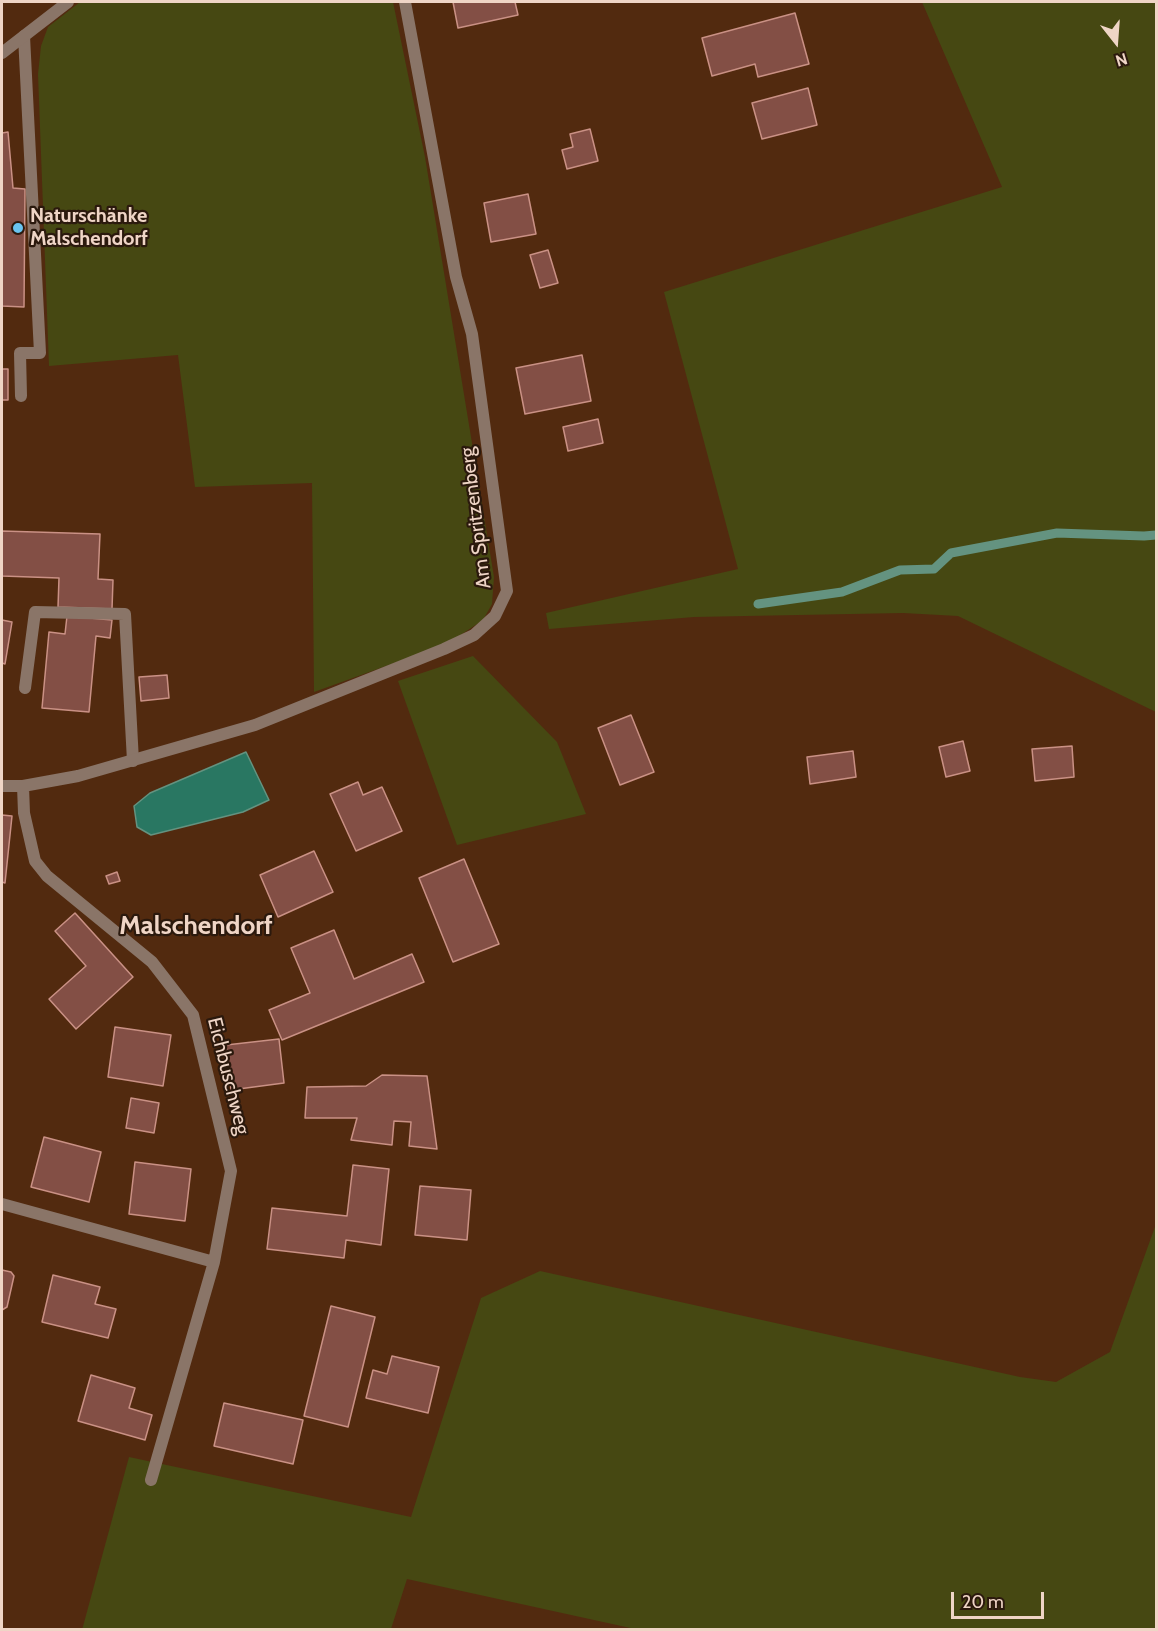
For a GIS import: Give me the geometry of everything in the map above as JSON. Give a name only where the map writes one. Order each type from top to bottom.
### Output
[{"type":"street","points":[[2,53],[68,2]]},
{"type":"street","name":"Am Spritzenberg","points":[[2,786],[22,786],[78,776],[255,725],[444,649],[474,635],[495,616],[507,591],[471,334],[456,277],[405,2]]},
{"type":"street","points":[[21,396],[20,353],[40,353],[24,36]]},
{"type":"street","points":[[25,688],[35,612],[125,614],[133,761]]},
{"type":"street","name":"Eichbuschweg","points":[[22,786],[24,813],[35,861],[47,876],[152,963],[193,1015],[231,1171],[214,1262],[151,1480]]},
{"type":"street","points":[[2,1204],[214,1262]]},
{"type":"shaded area","points":[[80,2],[393,2],[425,157],[494,577],[492,604],[483,620],[447,644],[314,692],[312,483],[195,487],[178,355],[49,366],[38,74],[41,46],[48,27]]},
{"type":"shaded area","points":[[922,2],[1156,2],[1156,712],[958,616],[903,613],[694,617],[549,629],[546,613],[738,569],[664,292],[1002,187]]},
{"type":"shaded area","points":[[473,656],[557,742],[586,814],[457,845],[398,681]]},
{"type":"shaded area","points":[[1156,1224],[1156,1629],[635,1629],[407,1579],[391,1629],[82,1630],[129,1457],[411,1517],[481,1298],[540,1271],[1020,1377],[1056,1382],[1110,1352]]},
{"type":"water","points":[[246,752],[269,800],[243,812],[151,835],[137,827],[134,806],[150,793]]},
{"type":"building","points":[[453,2],[515,2],[518,15],[458,28]]},
{"type":"building","points":[[795,13],[809,64],[758,77],[755,64],[712,76],[702,38]]},
{"type":"building","points":[[808,88],[817,125],[762,139],[752,103]]},
{"type":"building","points":[[590,129],[598,161],[567,169],[562,150],[573,147],[570,134]]},
{"type":"building","points":[[8,132],[13,188],[25,189],[24,307],[2,306],[2,133]]},
{"type":"building","points":[[528,194],[536,234],[491,242],[484,203]]},
{"type":"building","points":[[548,250],[558,283],[540,288],[530,255]]},
{"type":"building","points":[[582,355],[591,401],[525,414],[516,368]]},
{"type":"building","points":[[2,369],[8,369],[8,400],[2,400]]},
{"type":"building","points":[[598,419],[603,443],[568,451],[563,427]]},
{"type":"building","points":[[2,531],[100,534],[98,579],[113,580],[112,609],[58,607],[59,578],[2,576]]},
{"type":"building","points":[[67,616],[112,620],[110,638],[96,636],[89,712],[42,708],[49,632],[65,634]]},
{"type":"building","points":[[2,620],[12,622],[5,664],[2,663]]},
{"type":"building","points":[[167,675],[169,698],[141,701],[139,677]]},
{"type":"building","points":[[631,715],[654,772],[620,785],[598,728]]},
{"type":"building","points":[[963,741],[970,771],[946,777],[939,747]]},
{"type":"building","points":[[1072,746],[1074,777],[1035,781],[1032,749]]},
{"type":"building","points":[[853,751],[856,777],[810,784],[807,757]]},
{"type":"building","points":[[358,782],[363,795],[382,787],[402,831],[356,851],[330,794]]},
{"type":"building","points":[[2,815],[12,816],[5,883],[2,882]]},
{"type":"building","points":[[314,851],[333,892],[278,917],[260,875]]},
{"type":"building","points":[[464,859],[499,944],[453,962],[419,878]]},
{"type":"building","points":[[117,872],[120,881],[109,884],[106,876]]},
{"type":"building","points":[[75,913],[133,977],[76,1029],[49,999],[86,966],[55,931]]},
{"type":"building","points":[[334,930],[354,979],[412,954],[424,982],[282,1040],[269,1010],[310,993],[291,948]]},
{"type":"building","points":[[115,1027],[171,1035],[163,1086],[108,1077]]},
{"type":"building","points":[[279,1039],[284,1083],[231,1090],[226,1045]]},
{"type":"building","points":[[382,1075],[427,1076],[437,1149],[409,1146],[411,1122],[394,1121],[392,1145],[351,1140],[357,1118],[305,1118],[307,1087],[366,1086]]},
{"type":"building","points":[[131,1098],[159,1103],[154,1133],[126,1128]]},
{"type":"building","points":[[44,1137],[101,1152],[89,1202],[31,1187]]},
{"type":"building","points":[[135,1162],[191,1169],[185,1221],[129,1214]]},
{"type":"building","points":[[353,1165],[389,1169],[381,1245],[346,1240],[344,1258],[267,1249],[272,1208],[347,1216]]},
{"type":"building","points":[[420,1186],[471,1190],[467,1240],[415,1235]]},
{"type":"building","points":[[2,1270],[11,1272],[14,1276],[7,1307],[2,1310]]},
{"type":"building","points":[[53,1275],[100,1287],[95,1304],[116,1309],[108,1338],[42,1322]]},
{"type":"building","points":[[331,1306],[375,1317],[348,1427],[304,1416]]},
{"type":"building","points":[[392,1356],[439,1367],[428,1413],[366,1398],[373,1370],[387,1374]]},
{"type":"building","points":[[91,1375],[135,1388],[129,1408],[152,1415],[145,1440],[78,1421]]},
{"type":"building","points":[[224,1403],[303,1420],[293,1464],[214,1446]]},
{"type":"waterway","points":[[758,604],[842,592],[900,570],[934,569],[951,553],[1057,533],[1156,535]]},
{"type":"place","name":"Naturschänke Malschendorf","points":[[18,228]]},
{"type":"district","name":"Malschendorf","points":[[196,926]]}]
